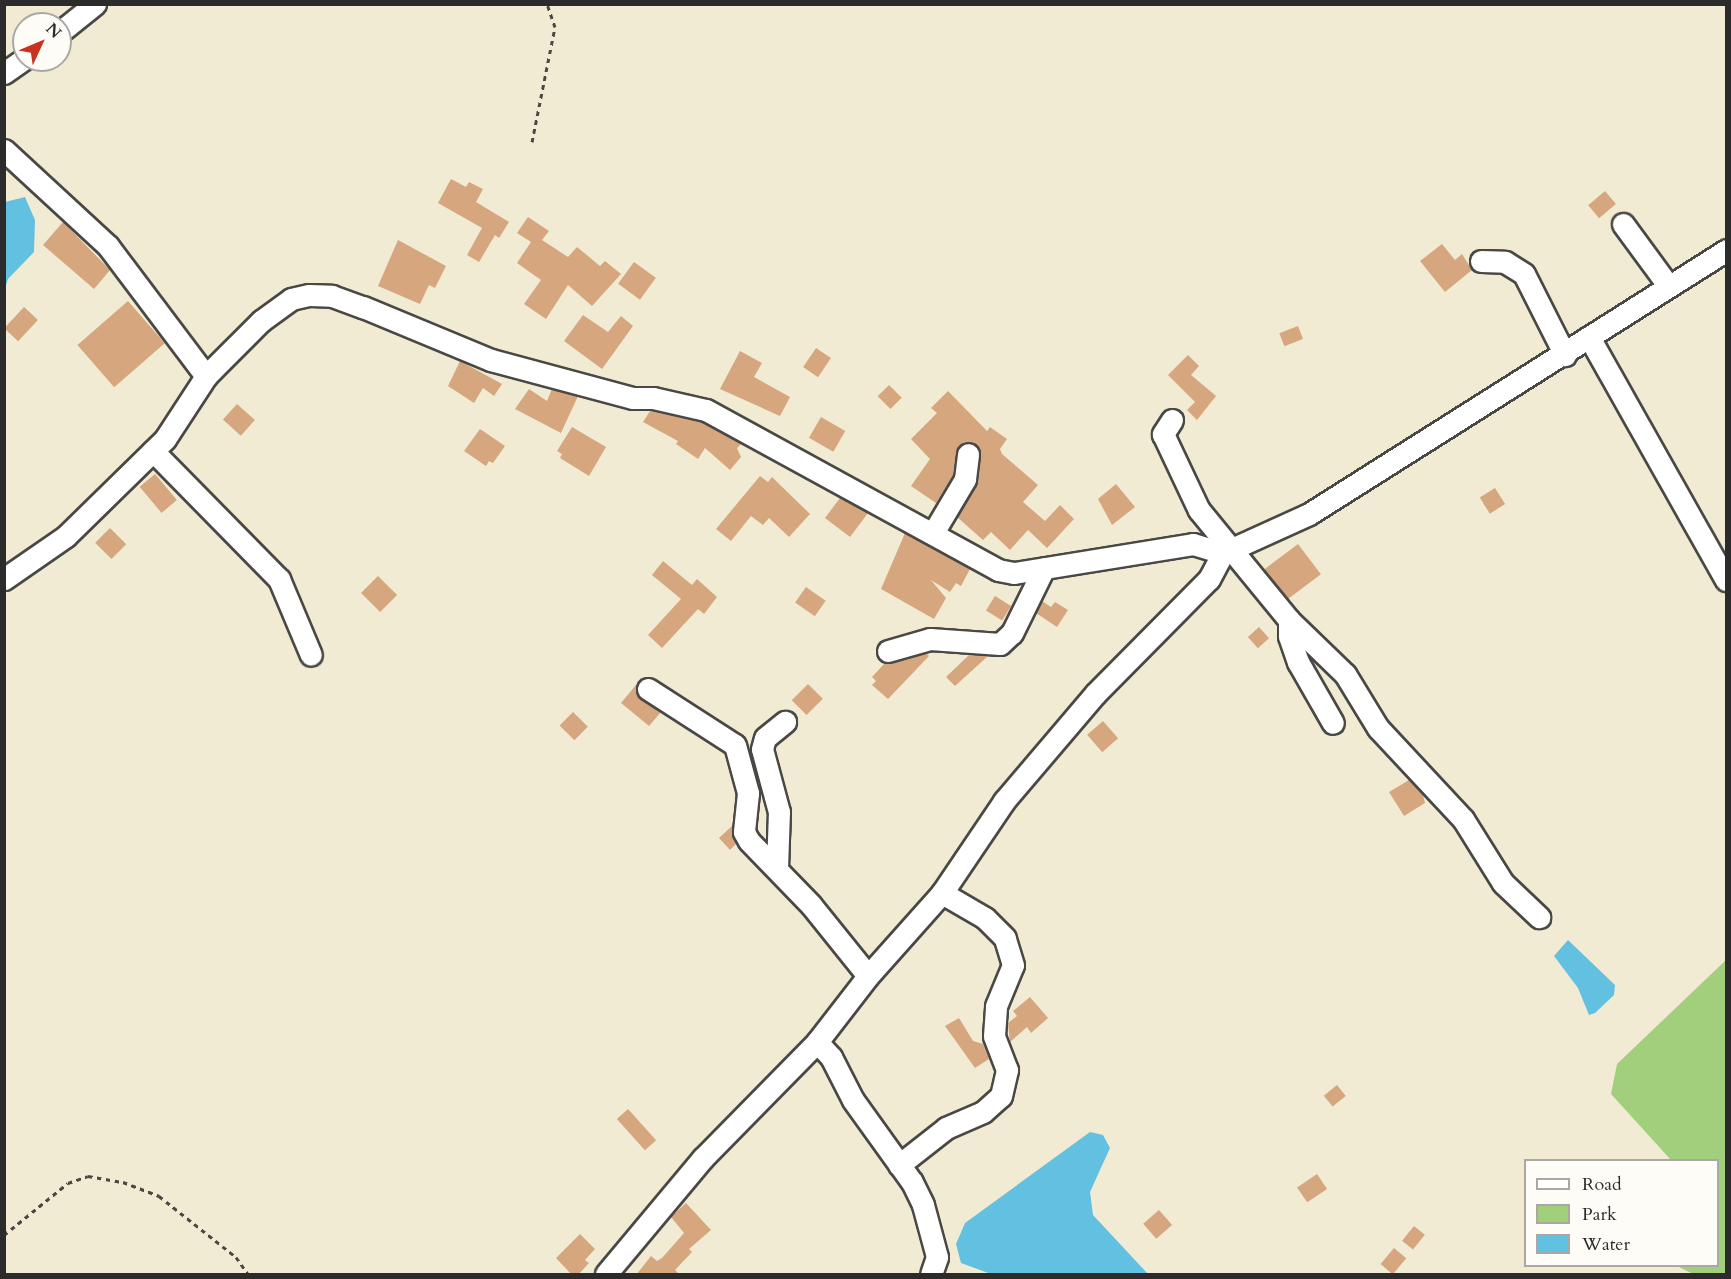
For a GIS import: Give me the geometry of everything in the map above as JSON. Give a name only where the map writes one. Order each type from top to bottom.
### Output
[{"type":"street","points":[[72,22],[95,4]]},
{"type":"street","points":[[4,150],[108,246],[206,376]]},
{"type":"street","points":[[1623,224],[1667,284]]},
{"type":"street","points":[[615,1270],[703,1158],[817,1042],[867,976],[942,893],[1004,801],[1095,694],[1209,579],[1229,551],[1309,514],[1565,355],[1667,284],[1726,250]]},
{"type":"street","points":[[1481,261],[1505,262],[1524,274],[1565,355]]},
{"type":"street","points":[[4,579],[66,536],[153,451],[174,429],[206,376],[278,307],[309,295],[332,296],[491,360],[633,398],[653,398],[706,410],[998,570],[1014,573],[1193,544],[1229,551]]},
{"type":"street","points":[[1589,337],[1723,567]]},
{"type":"street","points":[[1172,420],[1163,434],[1175,464],[1206,523],[1289,620],[1345,674],[1378,728],[1463,819],[1503,883],[1539,917]]},
{"type":"street","points":[[153,451],[279,579],[311,655]]},
{"type":"street","points":[[933,533],[965,479],[968,454]]},
{"type":"street","points":[[888,651],[930,639],[1000,644],[1012,633],[1044,568]]},
{"type":"street","points":[[1289,620],[1289,636],[1298,662],[1333,723]]},
{"type":"street","points":[[648,689],[735,745],[748,793],[744,832],[867,976]]},
{"type":"street","points":[[777,868],[779,812],[762,749],[765,738],[785,722]]},
{"type":"street","points":[[899,1165],[946,1128],[983,1112],[1001,1096],[1007,1070],[993,1036],[996,1006],[1013,965],[1005,938],[985,918],[942,893]]},
{"type":"street","points":[[817,1042],[831,1057],[853,1100],[912,1182],[931,1228],[937,1257],[931,1275]]},
{"type":"path","points":[[532,142],[555,27],[547,4]]},
{"type":"path","points":[[4,1235],[68,1183],[88,1176],[123,1182],[159,1196],[236,1257],[248,1275]]},
{"type":"green space","points":[[1726,960],[1726,1274],[1693,1274],[1679,1267],[1719,1267],[1719,1159],[1670,1159],[1611,1094],[1617,1064]]},
{"type":"water","points":[[25,197],[35,220],[34,252],[8,279],[5,288],[5,202]]},
{"type":"water","points":[[1568,940],[1615,985],[1614,995],[1595,1013],[1589,1015],[1578,988],[1554,956]]},
{"type":"water","points":[[1090,1132],[1103,1135],[1110,1148],[1090,1192],[1093,1215],[1148,1274],[991,1274],[961,1263],[956,1244],[965,1223]]},
{"type":"building","points":[[451,179],[466,187],[469,182],[483,189],[476,202],[509,222],[499,238],[495,235],[479,262],[467,255],[482,228],[438,203]]},
{"type":"building","points":[[1605,191],[1616,204],[1599,218],[1588,205]]},
{"type":"building","points":[[528,217],[549,231],[542,240],[568,257],[577,247],[600,266],[605,261],[621,274],[592,306],[568,285],[546,319],[524,304],[541,280],[517,263],[531,242],[517,233]]},
{"type":"building","points":[[63,222],[110,270],[94,289],[43,245]]},
{"type":"building","points":[[398,240],[446,266],[435,288],[429,285],[420,304],[378,286]]},
{"type":"building","points":[[1442,244],[1455,260],[1462,254],[1472,270],[1445,292],[1420,261]]},
{"type":"building","points":[[634,262],[656,278],[640,300],[618,284]]},
{"type":"building","points":[[128,301],[165,343],[114,387],[77,345]]},
{"type":"building","points":[[24,307],[38,320],[18,341],[4,328]]},
{"type":"building","points":[[583,315],[608,332],[621,316],[633,326],[602,369],[564,341]]},
{"type":"building","points":[[1298,326],[1303,339],[1284,346],[1279,333]]},
{"type":"building","points":[[816,348],[831,358],[818,377],[803,367]]},
{"type":"building","points":[[740,351],[762,363],[754,377],[790,397],[780,416],[720,389]]},
{"type":"building","points":[[1188,355],[1199,366],[1191,375],[1216,396],[1197,420],[1187,410],[1195,402],[1168,375]]},
{"type":"building","points":[[460,361],[502,384],[494,396],[483,388],[474,403],[448,386]]},
{"type":"building","points":[[889,385],[902,398],[890,409],[878,396]]},
{"type":"building","points":[[529,389],[547,401],[552,389],[578,396],[561,433],[515,409]]},
{"type":"building","points":[[948,391],[987,431],[990,427],[1007,439],[1000,449],[1002,454],[1038,485],[1023,502],[1045,521],[1060,505],[1074,519],[1047,548],[1028,530],[1010,550],[991,532],[983,540],[957,517],[978,481],[981,455],[975,444],[964,442],[958,447],[953,475],[936,503],[911,486],[930,459],[911,439],[937,413],[931,408]]},
{"type":"building","points":[[237,404],[255,420],[241,436],[223,420]]},
{"type":"building","points":[[650,411],[701,422],[741,444],[737,448],[741,457],[730,470],[705,448],[698,459],[676,444],[678,441],[643,422]]},
{"type":"building","points":[[821,417],[845,431],[833,452],[809,438]]},
{"type":"building","points":[[572,427],[606,447],[589,476],[560,458],[562,454],[557,451]]},
{"type":"building","points":[[480,429],[505,446],[493,463],[489,461],[486,466],[464,451]]},
{"type":"building","points":[[155,474],[177,500],[162,513],[140,487]]},
{"type":"building","points":[[760,476],[768,482],[772,477],[810,514],[789,537],[769,518],[763,525],[751,516],[731,541],[716,529]]},
{"type":"building","points":[[1116,484],[1135,507],[1112,525],[1098,499]]},
{"type":"building","points":[[1495,488],[1505,504],[1490,514],[1480,498]]},
{"type":"building","points":[[840,498],[868,513],[850,537],[825,518]]},
{"type":"building","points":[[110,528],[126,544],[111,559],[95,543]]},
{"type":"building","points":[[905,533],[970,569],[961,586],[956,583],[950,592],[931,580],[946,598],[934,619],[881,589]]},
{"type":"building","points":[[1298,544],[1321,574],[1287,600],[1264,569]]},
{"type":"building","points":[[663,561],[692,585],[697,579],[717,597],[704,614],[698,609],[662,648],[648,635],[681,599],[652,575]]},
{"type":"building","points":[[378,576],[397,595],[380,612],[361,593]]},
{"type":"building","points":[[806,587],[826,601],[815,616],[795,603]]},
{"type":"building","points":[[995,596],[1011,606],[1002,620],[986,610]]},
{"type":"building","points":[[1042,601],[1051,607],[1055,602],[1068,610],[1057,627],[1036,613]]},
{"type":"building","points":[[1259,627],[1269,638],[1258,648],[1248,637]]},
{"type":"building","points":[[926,653],[929,656],[888,699],[872,685],[876,681],[872,677],[885,663]]},
{"type":"building","points":[[969,655],[988,656],[955,686],[946,677]]},
{"type":"building","points":[[808,684],[823,699],[807,715],[792,700]]},
{"type":"building","points":[[636,685],[637,695],[661,712],[649,726],[621,703]]},
{"type":"building","points":[[573,712],[588,727],[574,740],[560,725]]},
{"type":"building","points":[[1103,721],[1118,738],[1102,752],[1087,735]]},
{"type":"building","points":[[1409,780],[1423,795],[1425,803],[1404,816],[1389,792]]},
{"type":"building","points":[[732,826],[736,844],[730,850],[719,838]]},
{"type":"building","points":[[1030,997],[1048,1018],[1031,1033],[1027,1027],[1010,1042],[1008,1023],[1017,1016],[1013,1011]]},
{"type":"building","points":[[959,1018],[973,1041],[983,1044],[989,1059],[975,1068],[945,1026]]},
{"type":"building","points":[[1337,1085],[1346,1096],[1333,1107],[1324,1096]]},
{"type":"building","points":[[628,1109],[656,1140],[645,1150],[617,1119]]},
{"type":"building","points":[[1317,1174],[1327,1189],[1307,1202],[1297,1187]]},
{"type":"building","points":[[686,1203],[711,1230],[689,1249],[692,1252],[675,1270],[680,1275],[636,1275],[651,1256],[657,1261],[662,1258],[684,1233],[671,1217]]},
{"type":"building","points":[[1159,1210],[1172,1225],[1156,1239],[1143,1224]]},
{"type":"building","points":[[1414,1226],[1425,1235],[1413,1250],[1402,1241]]},
{"type":"building","points":[[580,1234],[595,1249],[585,1260],[589,1263],[578,1275],[572,1275],[556,1258]]},
{"type":"building","points":[[1394,1248],[1406,1258],[1393,1274],[1381,1264]]}]
